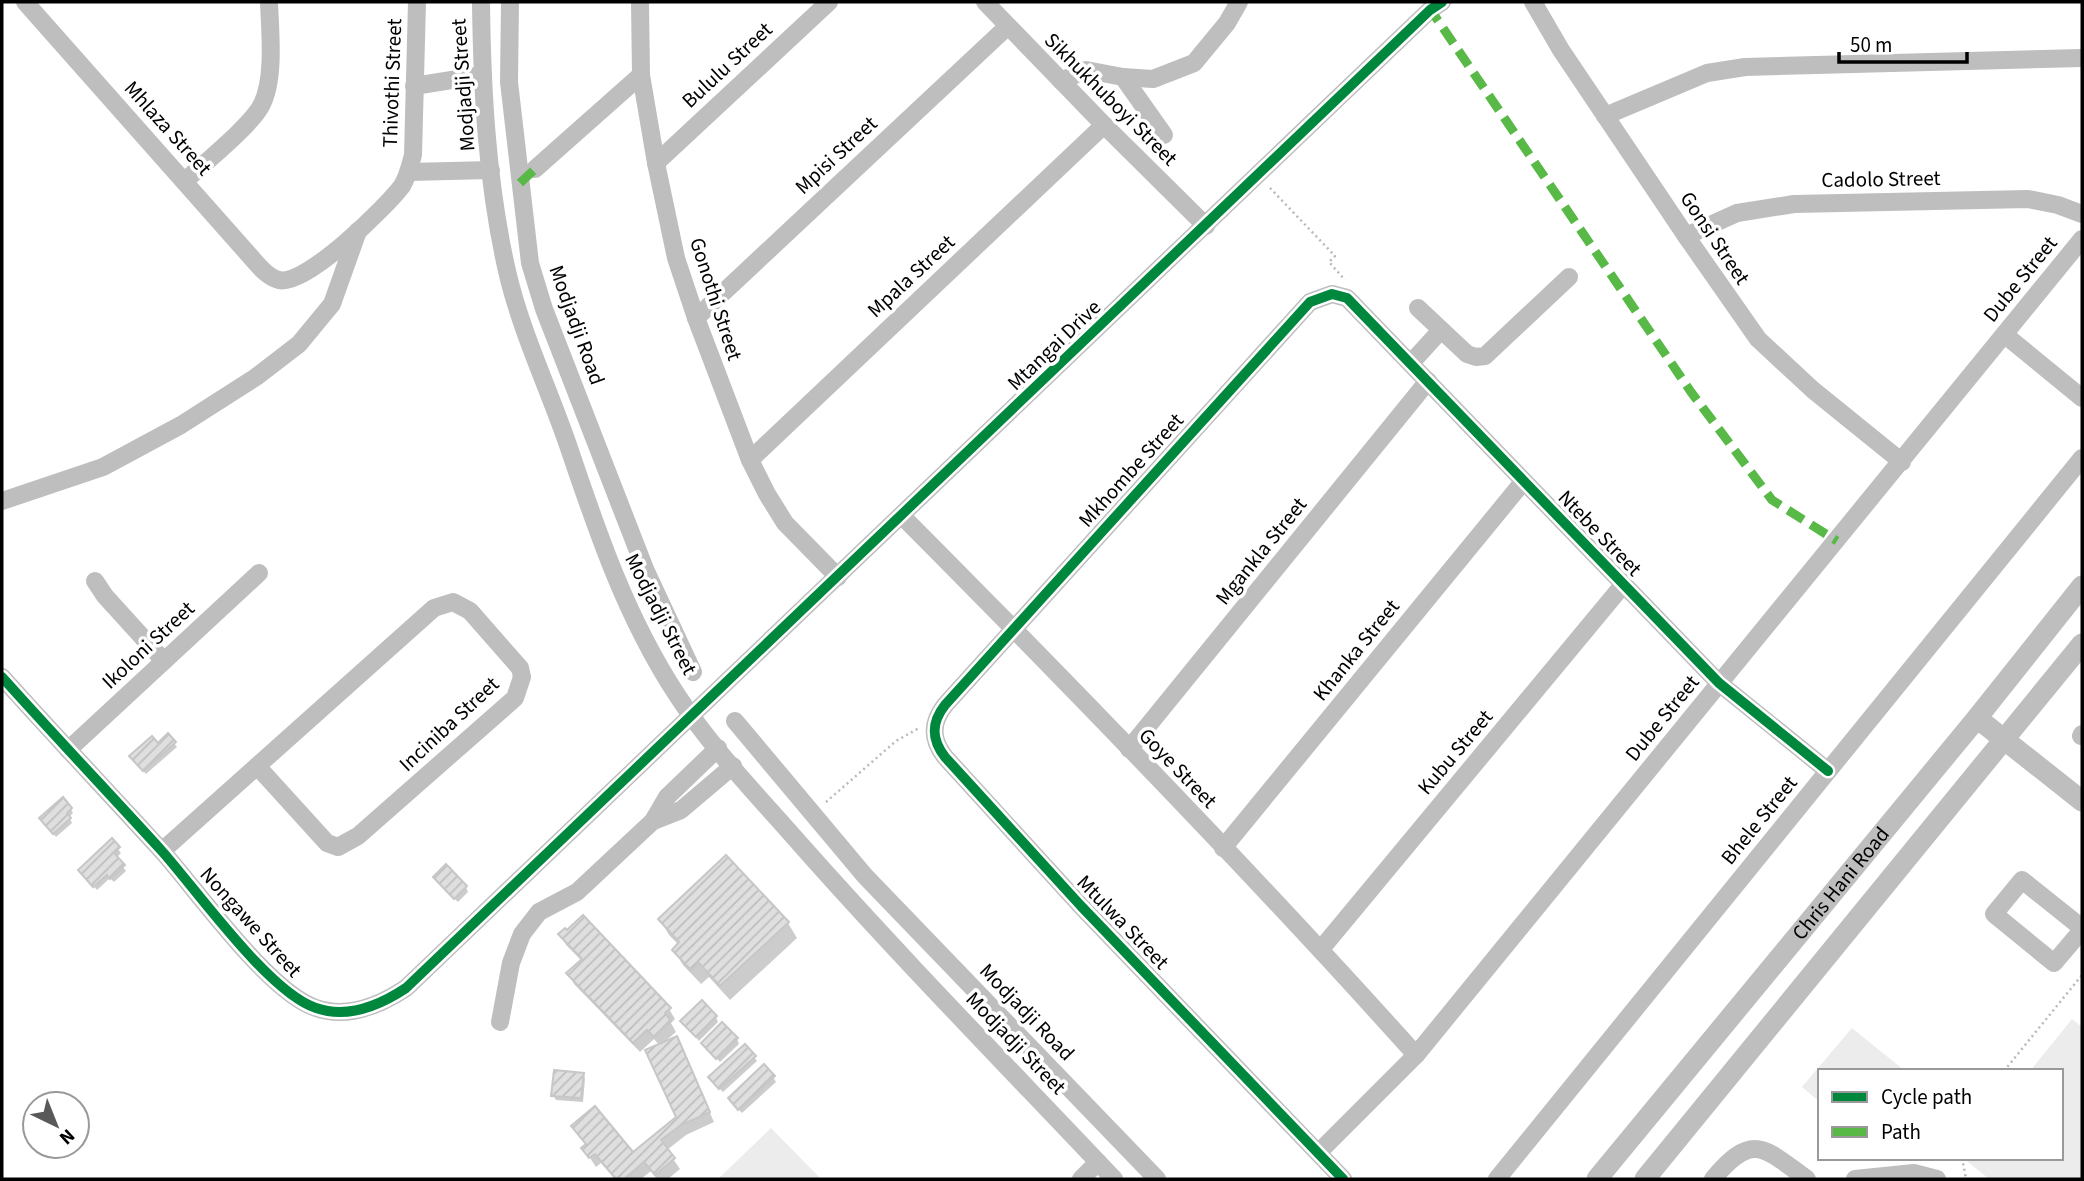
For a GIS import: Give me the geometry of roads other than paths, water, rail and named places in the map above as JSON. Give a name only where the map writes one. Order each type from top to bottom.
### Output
[{"type":"main road","name":"Chris Hani Road","points":[[1597,1179],[1977,718],[2082,586]]},
{"type":"main road","name":"Chris Hani Road","points":[[1645,1179],[2082,644]]},
{"type":"main road","points":[[1977,718],[2082,801]]},
{"type":"street","name":"Mhlaza Street","points":[[25,2],[265,272],[286,280]]},
{"type":"street","points":[[185,181],[261,107],[269,73],[269,2]]},
{"type":"street","name":"Thivothi Street","points":[[286,280],[304,274],[358,231],[401,186],[409,172],[413,155],[417,2]]},
{"type":"street","name":"Modjadji Street","points":[[481,2],[483,75],[491,170],[507,273],[526,334],[602,546],[638,628],[691,716],[733,766],[845,895],[1114,1179]]},
{"type":"street","name":"Modjadji Road","points":[[510,2],[509,82],[530,263],[544,309],[645,569],[693,672]]},
{"type":"street","name":"Gonothi Street","points":[[640,2],[641,75],[656,163],[676,257],[696,318],[750,460],[767,494],[785,523],[838,578]]},
{"type":"street","name":"Bululu Street","points":[[656,163],[829,2]]},
{"type":"street","name":"Sikhukhuboyi Street","points":[[985,2],[1206,226]]},
{"type":"street","points":[[1062,81],[1086,70],[1153,79],[1194,63],[1227,23],[1239,2]]},
{"type":"street","name":"Mtangai Drive","points":[[691,716],[1441,2]]},
{"type":"street","name":"Gonsi Street","points":[[1532,2],[1605,116],[1758,339],[1813,390],[1902,462]]},
{"type":"street","name":"Mpisi Street","points":[[696,318],[1008,26]]},
{"type":"street","points":[[1605,116],[1707,73],[1745,67],[2082,58]]},
{"type":"street","points":[[414,86],[483,75]]},
{"type":"street","points":[[535,169],[641,75]]},
{"type":"street","points":[[1123,77],[1164,135]]},
{"type":"street","name":"Mpala Street","points":[[750,460],[1104,125]]},
{"type":"street","points":[[409,172],[491,170]]},
{"type":"street","name":"Cadolo Street","points":[[1686,236],[1737,213],[1794,204],[2028,199],[2058,205],[2082,214]]},
{"type":"street","points":[[2,501],[103,467],[181,425],[256,377],[299,344],[332,304],[358,231]]},
{"type":"street","name":"Dube Street","points":[[1319,1152],[1416,1055],[2082,239]]},
{"type":"street","points":[[1418,308],[1467,354],[1485,356],[1569,277]]},
{"type":"street","name":"Mkhombe Street","points":[[935,724],[936,716],[945,705],[1310,302],[1325,296],[1338,295],[1347,298],[1358,308]]},
{"type":"street","name":"Ntebe Street","points":[[1358,308],[1719,683],[1828,771]]},
{"type":"street","points":[[1411,363],[1441,330]]},
{"type":"street","points":[[2005,335],[2082,398]]},
{"type":"street","name":"Mgankla Street","points":[[1129,749],[1428,381]]},
{"type":"street","name":"Bhele Street","points":[[1497,1179],[2082,458]]},
{"type":"street","name":"Khanka Street","points":[[1223,848],[1523,482]]},
{"type":"street","name":"Goye Street","points":[[902,516],[1321,949],[1416,1055]]},
{"type":"street","points":[[617,580],[645,569]]},
{"type":"street","name":"Ikoloni Street","points":[[68,750],[259,573]]},
{"type":"street","points":[[95,581],[105,596],[164,660]]},
{"type":"street","name":"Kubu Street","points":[[1321,949],[1623,584]]},
{"type":"street","name":"Inciniba Street","points":[[162,851],[257,766],[434,608],[453,602],[470,611],[520,668],[522,677],[515,698],[358,836],[338,847],[327,842],[257,766]]},
{"type":"street","name":"Nongawe Street","points":[[2,677],[162,851],[284,990],[316,1009],[340,1012],[364,1010],[386,1002],[406,989],[691,716]]},
{"type":"street","name":"Modjadji Road","points":[[735,721],[865,876],[1157,1179]]},
{"type":"street","name":"Mtulwa Street","points":[[935,724],[937,747],[945,757],[1081,906],[1319,1152]]},
{"type":"street","points":[[500,1022],[511,962],[522,934],[539,912],[577,892],[653,821],[667,797],[718,748]]},
{"type":"street","points":[[653,821],[681,810],[733,766]]},
{"type":"street","points":[[845,895],[865,876]]},
{"type":"street","points":[[2022,880],[2082,929],[2054,963],[1994,914],[2022,880]]},
{"type":"street","points":[[1713,1179],[1731,1158],[1750,1149],[1770,1153],[1807,1179]]},
{"type":"street","points":[[1319,1152],[1343,1179]]},
{"type":"street","points":[[1080,1179],[1098,1162]]},
{"type":"street","points":[[1855,1179],[1914,1173],[1937,1179]]}]
